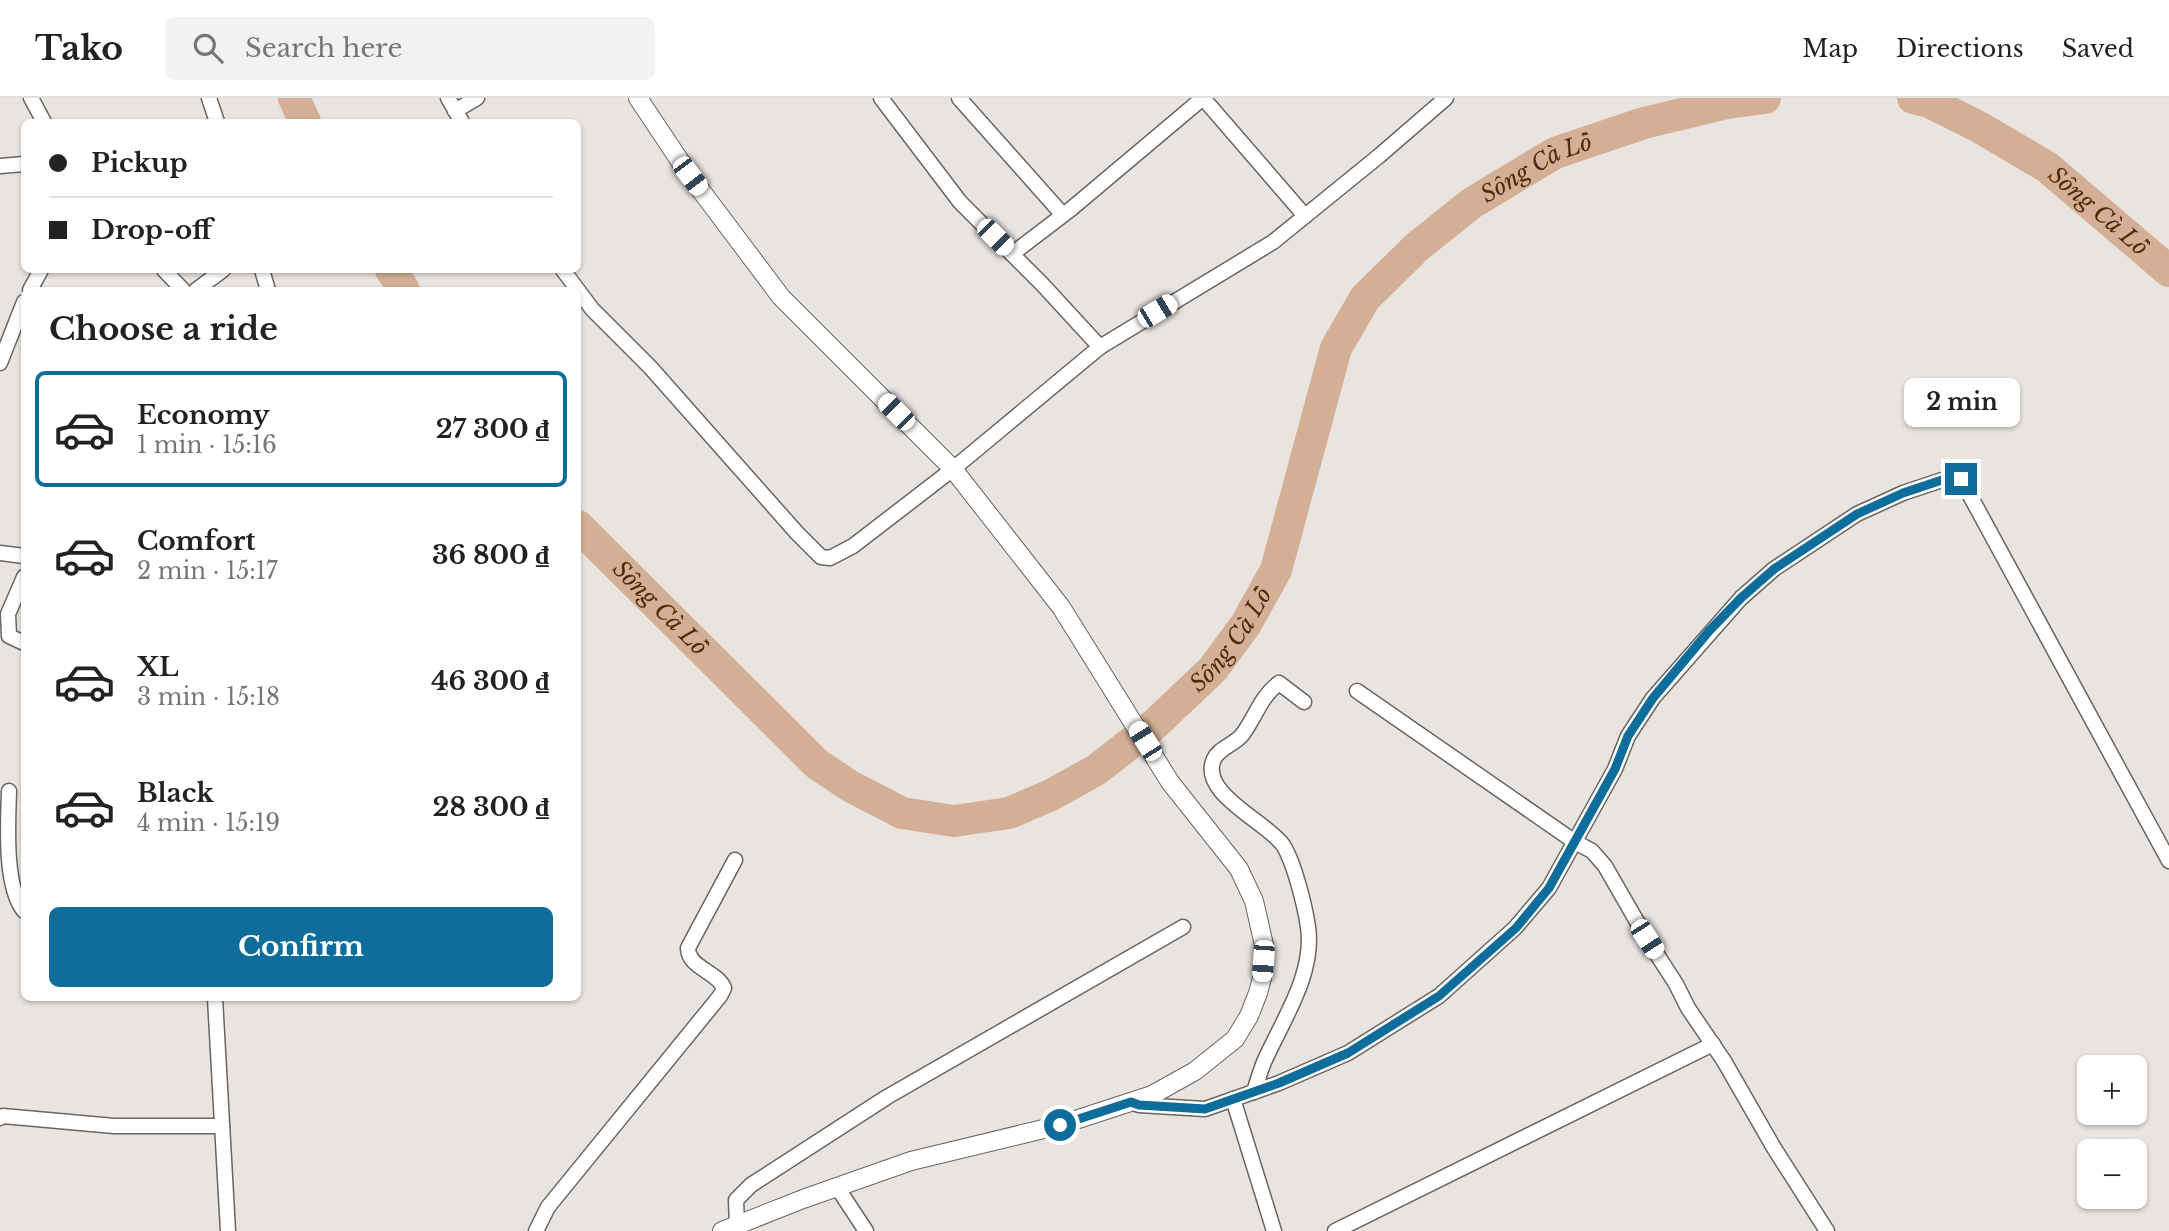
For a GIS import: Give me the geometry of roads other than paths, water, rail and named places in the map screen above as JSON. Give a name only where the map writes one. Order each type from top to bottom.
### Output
[{"type":"street","points":[[31,98],[42,119]]},
{"type":"street","points":[[209,98],[216,119]]},
{"type":"street","points":[[455,110],[477,98]]},
{"type":"street","points":[[638,98],[690,176],[781,296],[953,469],[1061,607],[1170,782],[1239,869],[1254,901],[1264,945],[1262,978],[1249,1016],[1235,1039],[1195,1070],[1152,1095],[1060,1125],[911,1161],[729,1228]]},
{"type":"street","points":[[881,98],[960,202],[1100,347]]},
{"type":"street","points":[[959,98],[1063,215]]},
{"type":"street","points":[[1012,254],[1203,98],[1306,216]]},
{"type":"street","points":[[581,294],[821,557],[830,558],[853,547],[953,469],[1100,347],[1273,242],[1438,101]]},
{"type":"street","points":[[0,166],[21,164]]},
{"type":"street","points":[[167,273],[180,287]]},
{"type":"street","points":[[200,287],[219,273]]},
{"type":"street","points":[[0,363],[21,310]]},
{"type":"street","points":[[1131,1102],[1139,1105],[1205,1109],[1348,1053],[1439,996],[1516,928],[1549,888],[1615,769],[1628,736],[1653,698],[1709,631],[1741,598],[1774,569],[1857,514],[1903,493],[1942,480],[1961,479],[2169,861]]},
{"type":"street","points":[[0,554],[21,556]]},
{"type":"street","points":[[21,584],[8,614],[9,636],[21,642]]},
{"type":"street","points":[[1254,1092],[1264,1062],[1293,1005],[1308,952],[1308,928],[1298,883],[1283,844],[1216,787],[1211,772],[1214,758],[1241,736],[1271,689],[1279,683],[1304,702]]},
{"type":"street","points":[[1357,691],[1575,842],[1592,851],[1605,866],[1688,1008],[1713,1044],[1827,1231]]},
{"type":"street","points":[[9,791],[7,850],[21,905]]},
{"type":"street","points":[[536,1231],[548,1207],[720,996],[724,988],[721,981],[691,960],[688,948],[735,860]]},
{"type":"street","points":[[729,1228],[736,1200],[751,1185],[887,1097],[1183,927]]},
{"type":"street","points":[[215,1001],[228,1231]]},
{"type":"street","points":[[1335,1231],[1713,1044]]},
{"type":"street","points":[[1233,1099],[1274,1231]]},
{"type":"street","points":[[0,1118],[3,1116],[114,1126],[222,1126]]},
{"type":"street","points":[[837,1187],[866,1231]]},
{"type":"waterway","name":"Sông Cà Lồ","points":[[294,98],[304,119]]},
{"type":"waterway","name":"Sông Cà Lồ","points":[[581,529],[817,764],[850,786],[902,813],[954,821],[1009,813],[1051,795],[1096,770],[1155,724],[1213,669],[1246,624],[1276,570],[1336,348],[1365,298],[1417,247],[1472,203],[1555,153],[1644,123],[1727,103],[1765,98]]},
{"type":"waterway","name":"Sông Cà Lồ","points":[[1913,98],[1929,102],[1979,127],[2047,167],[2169,271]]},
{"type":"waterway","name":"Sông Cà Lồ","points":[[393,273],[402,287]]}]
